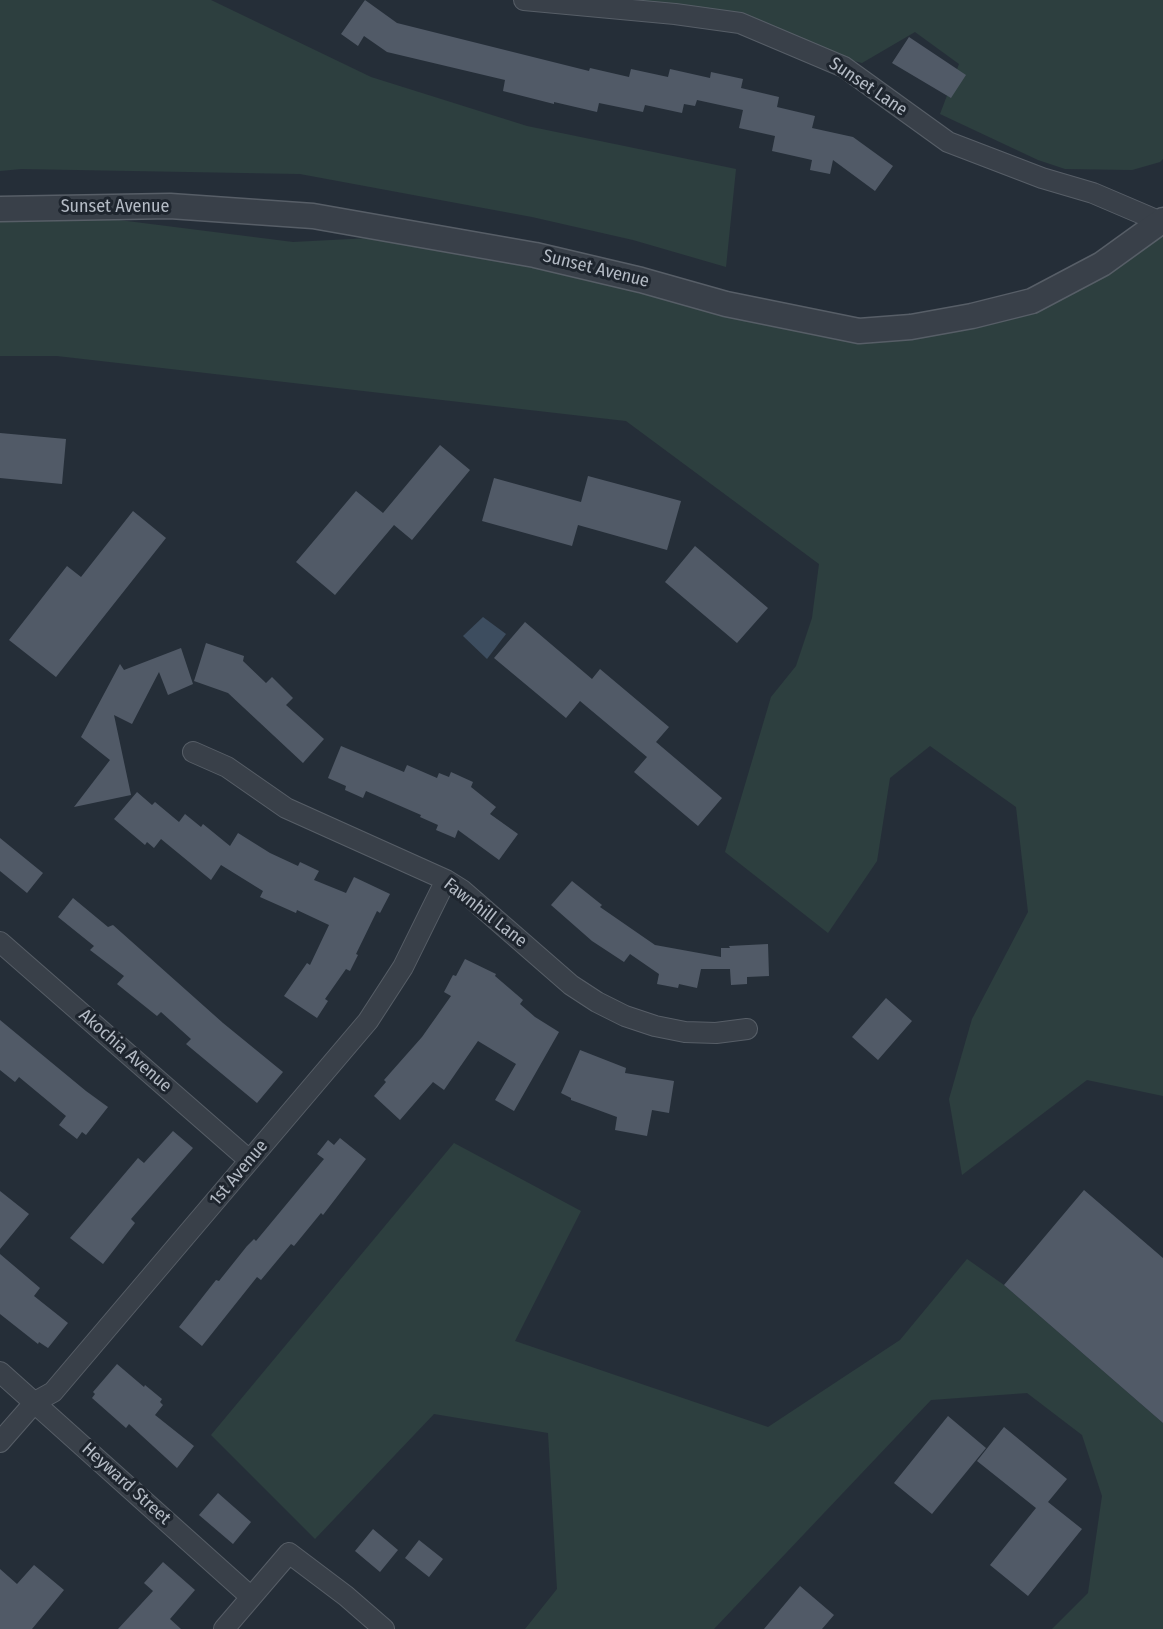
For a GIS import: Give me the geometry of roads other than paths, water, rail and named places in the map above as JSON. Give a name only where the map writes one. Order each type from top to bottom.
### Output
[{"type":"street","name":"Sunset Lane","points":[[524,0],[740,23],[844,67],[948,142],[1042,178],[1093,193],[1162,221]]},
{"type":"street","name":"Sunset Avenue","points":[[0,209],[170,206],[313,216],[535,255],[641,280],[726,304],[859,331],[911,327],[1032,301],[1102,264],[1162,221]]},
{"type":"street","name":"Fawnhill Lane","points":[[193,752],[227,767],[286,808],[446,880],[462,890],[571,985],[625,1017],[686,1032],[716,1033],[747,1029]]},
{"type":"street","name":"1st Avenue","points":[[0,1442],[35,1402],[53,1392],[368,1021],[403,967],[446,880]]},
{"type":"street","name":"Akochia Avenue","points":[[0,942],[249,1160]]},
{"type":"street","name":"Heyward Street","points":[[0,1372],[251,1597]]},
{"type":"street","points":[[224,1629],[290,1553],[384,1629]]},
{"type":"water","points":[[483,617],[506,634],[487,659],[463,636]]}]
